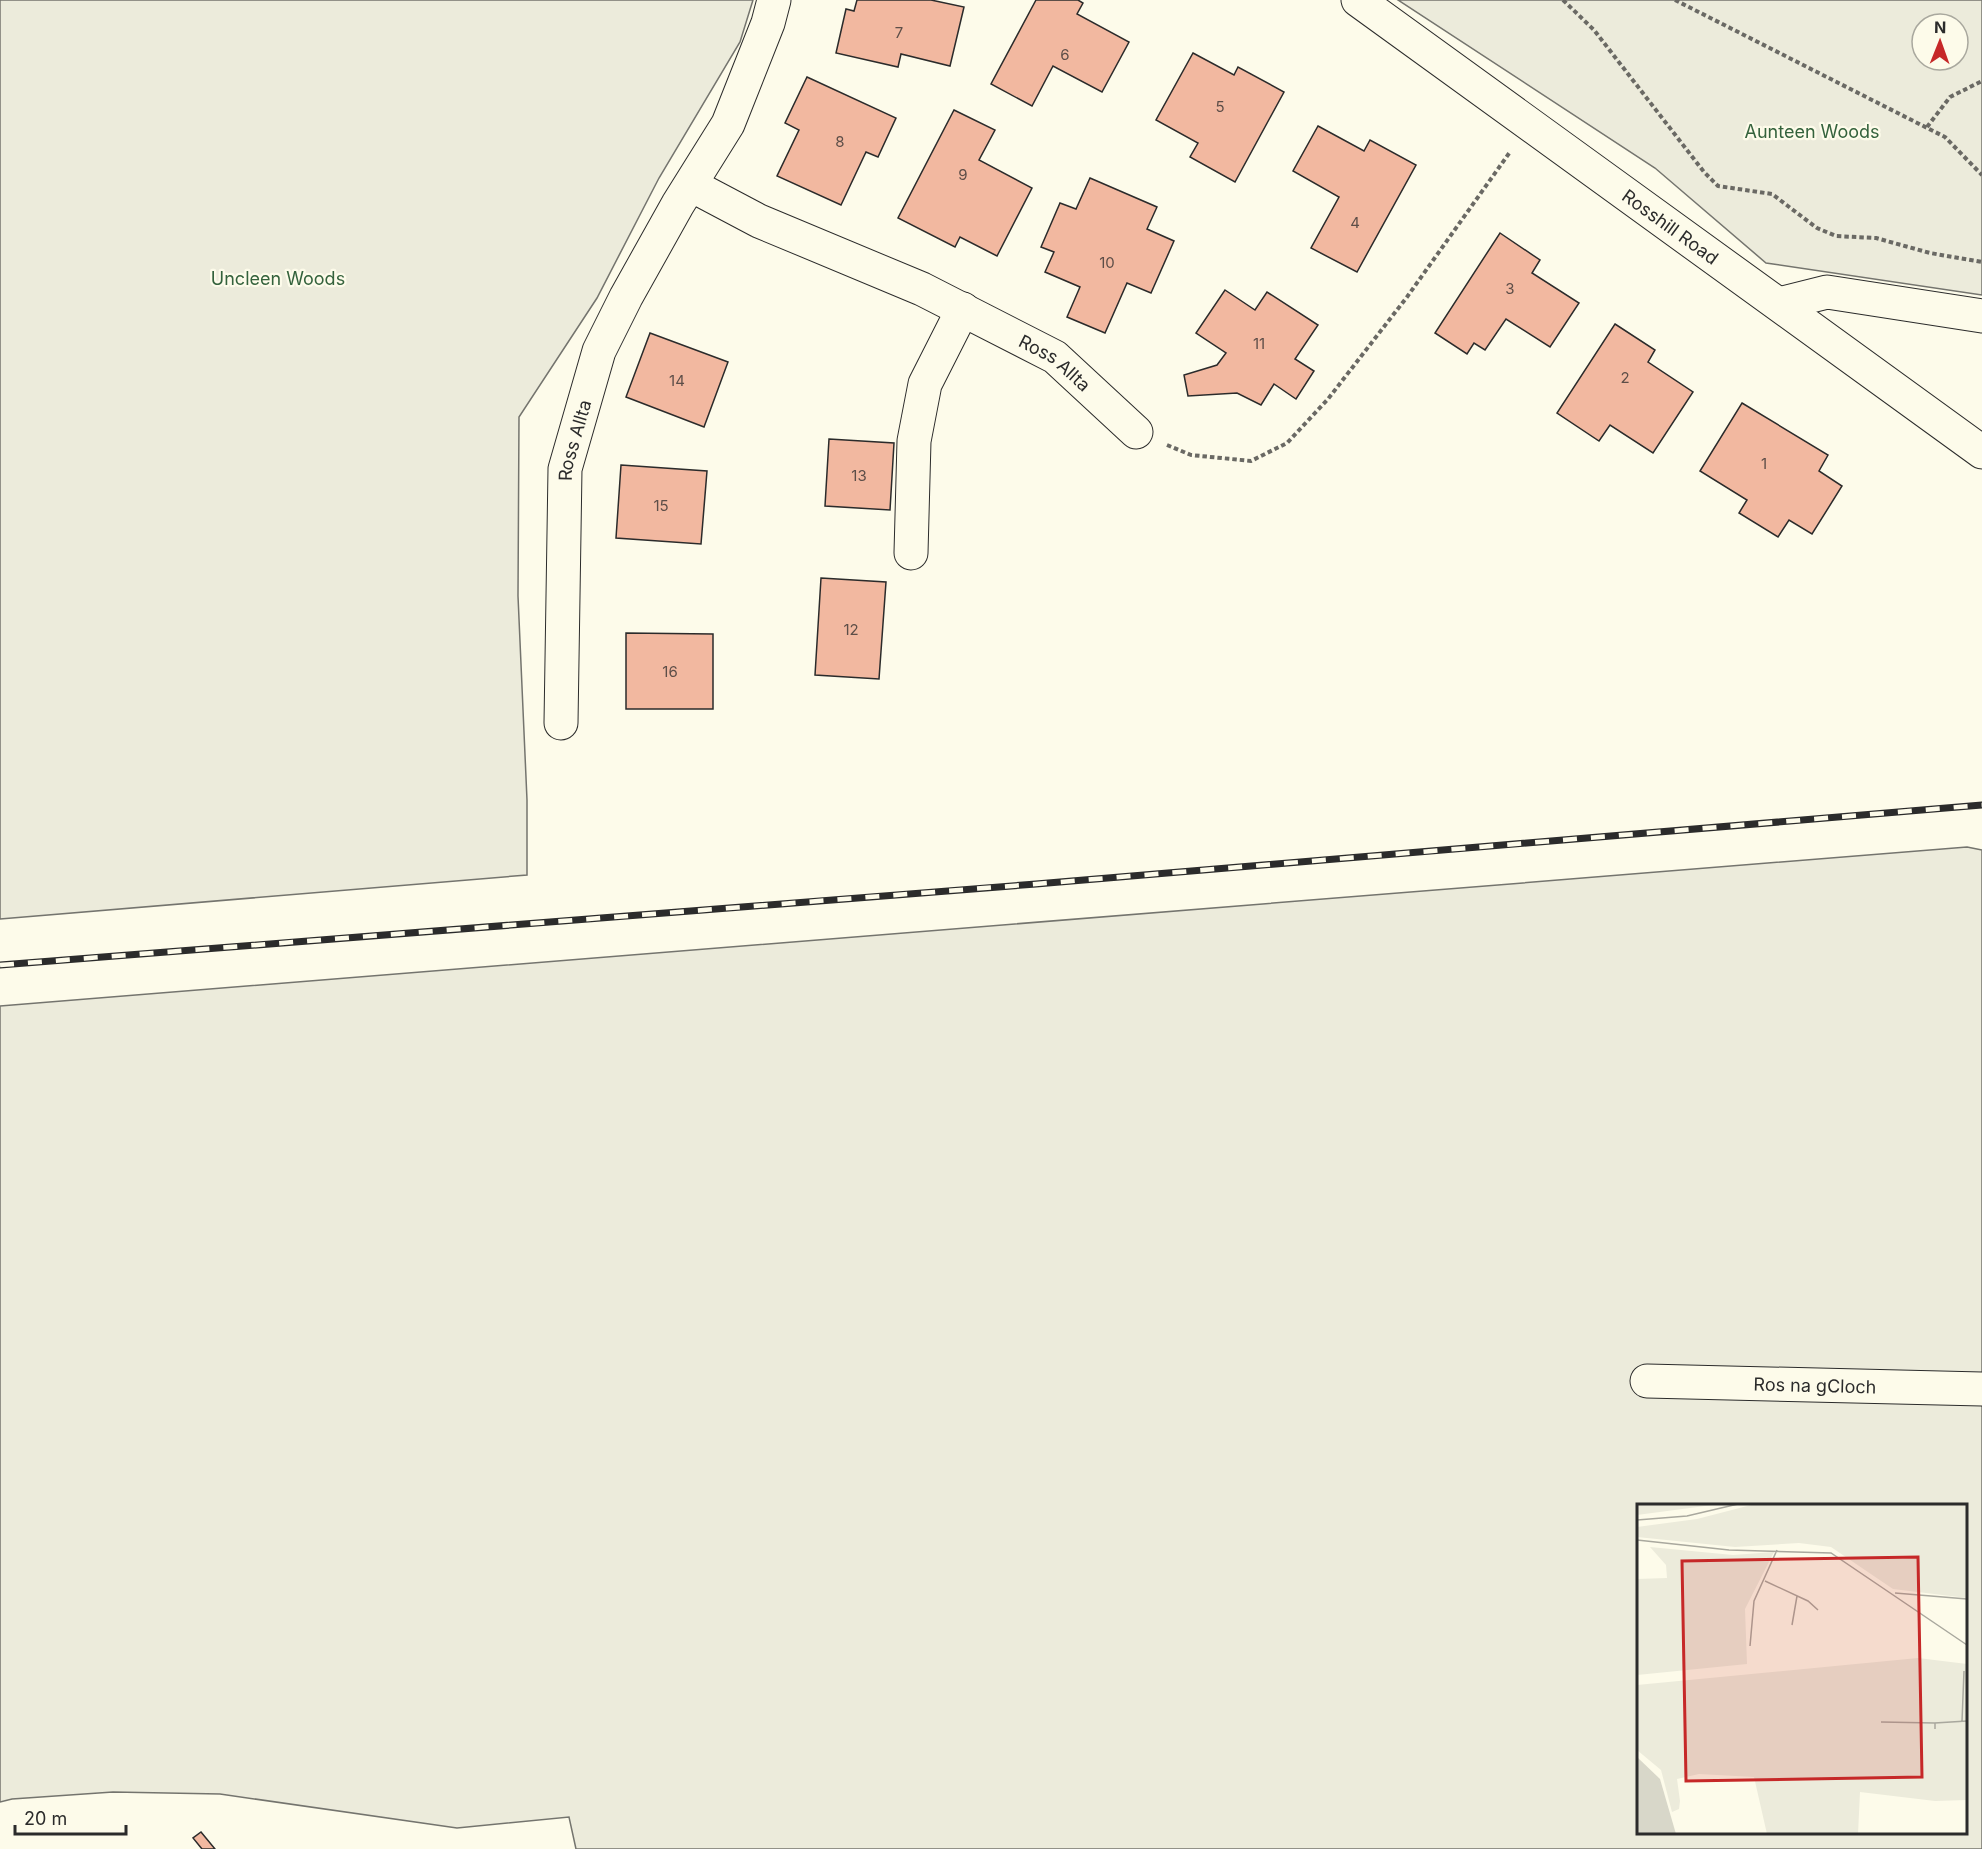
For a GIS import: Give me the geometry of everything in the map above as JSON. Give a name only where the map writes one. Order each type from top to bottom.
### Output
[{"type":"street","name":"Ross Allta","points":[[561,723],[565,469],[600,351],[626,297],[728,124],[768,23],[774,0]]},
{"type":"street","name":"Rosshill Road","points":[[1358,0],[1982,452]]},
{"type":"street","name":"Ross Allta","points":[[691,185],[759,221],[922,289],[1055,357],[1136,432]]},
{"type":"street","points":[[1779,304],[1827,292],[1982,316]]},
{"type":"street","points":[[911,553],[914,441],[925,384],[963,309]]},
{"type":"street","name":"Ros na gCloch","points":[[1647,1381],[1982,1389]]},
{"type":"path","points":[[1563,0],[1594,30],[1704,172],[1718,186],[1772,194],[1817,228],[1836,236],[1876,238],[1930,253],[1982,262]]},
{"type":"path","points":[[1675,0],[1945,137],[1982,175]]},
{"type":"path","points":[[1927,127],[1950,97],[1982,81]]},
{"type":"path","points":[[1136,432],[1191,455],[1251,461],[1287,443],[1328,399],[1407,297],[1530,124]]},
{"type":"green space","name":"Uncleen Woods","points":[[0,0],[753,0],[740,42],[659,178],[597,298],[519,417],[518,596],[527,800],[527,875],[0,919]]},
{"type":"green space","name":"Aunteen Woods","points":[[1398,0],[1982,0],[1982,295],[1766,263],[1655,168]]},
{"type":"green space","points":[[1967,847],[1982,850],[1982,1849],[576,1849],[569,1817],[457,1828],[220,1794],[113,1792],[12,1799],[0,1802],[0,1006]]},
{"type":"building","points":[[857,0],[931,0],[964,7],[950,66],[901,54],[898,67],[836,53],[846,9],[854,11]]},
{"type":"building","points":[[1036,0],[1078,0],[1083,3],[1077,14],[1129,42],[1102,92],[1053,66],[1032,106],[991,84]]},
{"type":"building","points":[[1193,53],[1234,75],[1238,67],[1284,92],[1235,182],[1190,157],[1198,143],[1156,120]]},
{"type":"building","points":[[807,77],[896,118],[878,157],[866,152],[841,205],[777,176],[799,130],[785,123]]},
{"type":"building","points":[[954,110],[995,130],[979,160],[1032,188],[997,256],[960,237],[955,247],[898,218]]},
{"type":"building","points":[[1318,126],[1364,151],[1370,140],[1416,165],[1357,272],[1311,248],[1339,197],[1293,171]]},
{"type":"building","points":[[1090,178],[1157,207],[1147,229],[1174,241],[1151,293],[1127,283],[1105,333],[1067,317],[1080,287],[1045,272],[1054,252],[1041,247],[1060,203],[1076,209]]},
{"type":"building","points":[[1500,233],[1540,260],[1532,273],[1579,303],[1550,347],[1506,319],[1485,350],[1474,343],[1467,354],[1435,333]]},
{"type":"building","points":[[1225,290],[1255,310],[1267,292],[1318,325],[1295,359],[1314,371],[1296,399],[1274,384],[1261,405],[1237,393],[1188,396],[1184,375],[1217,365],[1226,353],[1196,333]]},
{"type":"building","points":[[1615,324],[1655,350],[1648,362],[1693,392],[1653,453],[1610,425],[1599,441],[1557,413]]},
{"type":"building","points":[[650,333],[728,362],[704,427],[626,397]]},
{"type":"building","points":[[1742,403],[1828,455],[1819,471],[1842,486],[1812,534],[1789,520],[1778,537],[1739,513],[1747,500],[1700,471]]},
{"type":"building","points":[[829,439],[894,443],[890,510],[825,506]]},
{"type":"building","points":[[621,465],[707,471],[701,544],[616,538]]},
{"type":"building","points":[[821,578],[886,582],[879,679],[815,675]]},
{"type":"building","points":[[626,633],[713,634],[713,709],[626,709]]},
{"type":"building","points":[[201,1832],[215,1849],[202,1849],[193,1838]]},
{"type":"railway","points":[[0,965],[1036,884],[1982,805]]}]
